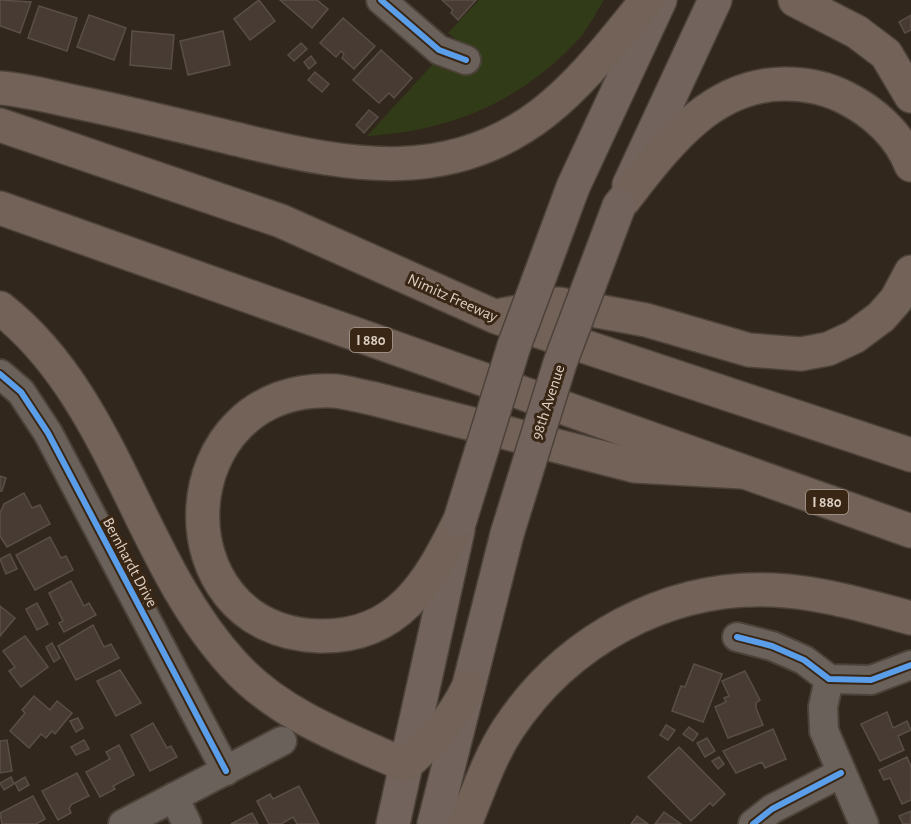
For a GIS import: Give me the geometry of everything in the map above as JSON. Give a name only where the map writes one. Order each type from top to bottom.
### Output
[{"type":"highway","points":[[795,0],[856,32],[886,54],[911,96]]},
{"type":"highway","points":[[0,88],[91,105],[325,159],[370,164],[430,162],[458,157],[486,146],[541,114],[594,67],[657,1]]},
{"type":"highway","points":[[619,206],[673,138],[692,120],[731,94],[750,87],[797,84],[819,88],[860,105],[895,137],[911,165]]},
{"type":"highway","name":"Nimitz Freeway","points":[[0,125],[281,221],[496,317],[911,455]]},
{"type":"highway","name":"I 880","points":[[0,208],[911,531]]},
{"type":"highway","points":[[496,317],[559,304],[646,320],[749,350],[776,354],[801,354],[828,349],[854,337],[881,317],[896,300],[911,272]]},
{"type":"highway","points":[[0,308],[50,359],[86,410],[189,605],[233,664],[269,695],[310,722],[405,765],[450,720],[468,688]]},
{"type":"highway","points":[[460,520],[437,566],[406,606],[384,622],[359,632],[332,636],[306,636],[280,630],[259,620],[224,586],[204,544],[201,520],[202,496],[210,470],[222,446],[233,432],[260,410],[282,399],[308,393],[335,391],[371,398],[635,466],[742,472]]},
{"type":"highway","points":[[465,824],[488,765],[522,709],[558,669],[579,651],[626,622],[676,602],[750,590],[774,590],[827,597],[911,618]]},
{"type":"main road","name":"98th Avenue","points":[[434,824],[507,534],[560,363],[619,206],[715,0]]},
{"type":"main road","points":[[393,824],[460,520],[514,346],[573,187],[657,1]]},
{"type":"street","points":[[381,0],[440,50],[466,60]]},
{"type":"street","name":"Bernhardt Drive","points":[[0,375],[21,392],[48,433],[226,771]]},
{"type":"street","points":[[737,637],[772,646],[804,660],[829,679],[871,680],[911,665]]},
{"type":"street","points":[[829,679],[823,707],[824,731],[864,824]]},
{"type":"street","points":[[123,824],[282,741]]},
{"type":"street","points":[[753,824],[782,803],[841,773]]},
{"type":"street","points":[[174,797],[187,824]]},
{"type":"green space","points":[[479,0],[604,0],[576,42],[531,82],[506,97],[481,110],[427,128],[367,136],[456,39],[448,33]]},
{"type":"building","points":[[0,0],[31,2],[20,33],[0,26]]},
{"type":"building","points":[[259,0],[275,21],[250,40],[234,19]]},
{"type":"building","points":[[280,0],[317,0],[328,9],[312,28]]},
{"type":"building","points":[[442,0],[476,0],[458,20],[451,13],[453,10]]},
{"type":"building","points":[[39,6],[77,18],[67,51],[28,38]]},
{"type":"building","points":[[89,15],[126,28],[114,60],[77,47]]},
{"type":"building","points":[[911,15],[911,30],[905,33],[899,22]]},
{"type":"building","points":[[343,18],[375,46],[354,69],[342,58],[344,54],[341,51],[336,57],[320,43]]},
{"type":"building","points":[[132,31],[174,35],[171,69],[130,65]]},
{"type":"building","points":[[223,31],[230,65],[188,75],[180,41]]},
{"type":"building","points":[[301,43],[307,49],[294,61],[288,55]]},
{"type":"building","points":[[381,50],[412,78],[394,98],[389,93],[379,103],[353,80]]},
{"type":"building","points":[[311,56],[316,63],[309,69],[304,62]]},
{"type":"building","points":[[315,72],[329,84],[322,92],[308,80]]},
{"type":"building","points":[[369,110],[378,117],[364,133],[356,125]]},
{"type":"building","points":[[0,476],[6,478],[2,491],[0,491]]},
{"type":"building","points":[[24,493],[32,508],[40,505],[50,524],[7,547],[0,536],[0,513],[4,504]]},
{"type":"building","points":[[50,537],[61,558],[66,556],[73,570],[35,590],[16,555]]},
{"type":"building","points":[[10,554],[17,569],[6,574],[0,559]]},
{"type":"building","points":[[71,581],[84,606],[89,603],[96,615],[64,632],[59,623],[63,621],[49,593]]},
{"type":"building","points":[[37,603],[48,624],[37,630],[26,609]]},
{"type":"building","points":[[0,606],[15,618],[0,636]]},
{"type":"building","points":[[93,625],[104,647],[111,644],[119,658],[76,680],[58,646]]},
{"type":"building","points":[[25,636],[48,667],[21,687],[9,671],[15,667],[3,651]]},
{"type":"building","points":[[52,643],[60,658],[54,662],[46,647]]},
{"type":"building","points":[[694,664],[722,674],[703,722],[672,711],[681,686],[685,687]]},
{"type":"building","points":[[120,670],[141,703],[116,716],[97,681]]},
{"type":"building","points":[[745,671],[760,700],[756,703],[756,708],[763,725],[728,738],[715,707],[726,702],[724,698],[729,696],[722,681]]},
{"type":"building","points":[[34,696],[50,710],[57,701],[72,713],[55,734],[52,731],[46,738],[41,734],[29,748],[10,731],[25,713],[22,710]]},
{"type":"building","points":[[887,712],[893,728],[907,721],[911,730],[898,736],[904,750],[880,761],[861,724]]},
{"type":"building","points":[[78,718],[83,728],[76,732],[70,721]]},
{"type":"building","points":[[153,723],[167,748],[171,746],[177,757],[150,771],[131,735]]},
{"type":"building","points":[[666,725],[675,730],[668,740],[660,735]]},
{"type":"building","points":[[689,727],[698,734],[693,741],[683,734]]},
{"type":"building","points":[[773,729],[786,759],[765,768],[762,762],[736,773],[723,751]]},
{"type":"building","points":[[707,738],[715,751],[705,757],[697,743]]},
{"type":"building","points":[[7,740],[12,771],[0,773],[0,741]]},
{"type":"building","points":[[84,740],[89,749],[76,755],[71,747]]},
{"type":"building","points":[[119,745],[134,775],[113,786],[115,789],[100,797],[86,772],[110,759],[106,752]]},
{"type":"building","points":[[679,747],[725,794],[713,806],[710,803],[691,821],[648,777]]},
{"type":"building","points":[[719,757],[724,764],[718,769],[712,761]]},
{"type":"building","points":[[907,757],[911,767],[911,800],[902,804],[890,778],[884,780],[879,770]]},
{"type":"building","points":[[77,773],[89,796],[72,804],[69,808],[71,813],[58,820],[42,791]]},
{"type":"building","points":[[11,777],[14,784],[4,790],[0,783]]},
{"type":"building","points":[[25,777],[29,785],[19,791],[15,783]]},
{"type":"building","points":[[299,786],[319,824],[297,824],[293,817],[281,824],[269,824],[257,801],[270,794],[273,799]]},
{"type":"building","points":[[33,796],[45,819],[36,824],[2,824],[0,813]]},
{"type":"building","points":[[911,811],[911,824],[903,824],[899,816]]},
{"type":"building","points":[[664,812],[681,824],[655,824]]},
{"type":"building","points":[[252,813],[258,824],[231,824]]},
{"type":"building","points":[[637,816],[648,824],[631,824]]},
{"type":"cycle path","points":[[381,0],[439,50],[466,60]]},
{"type":"cycle path","points":[[0,374],[21,392],[48,433],[226,771]]},
{"type":"cycle path","points":[[737,637],[772,646],[804,660],[829,679],[871,680],[911,665]]},
{"type":"cycle path","points":[[753,824],[772,809],[841,773]]}]
